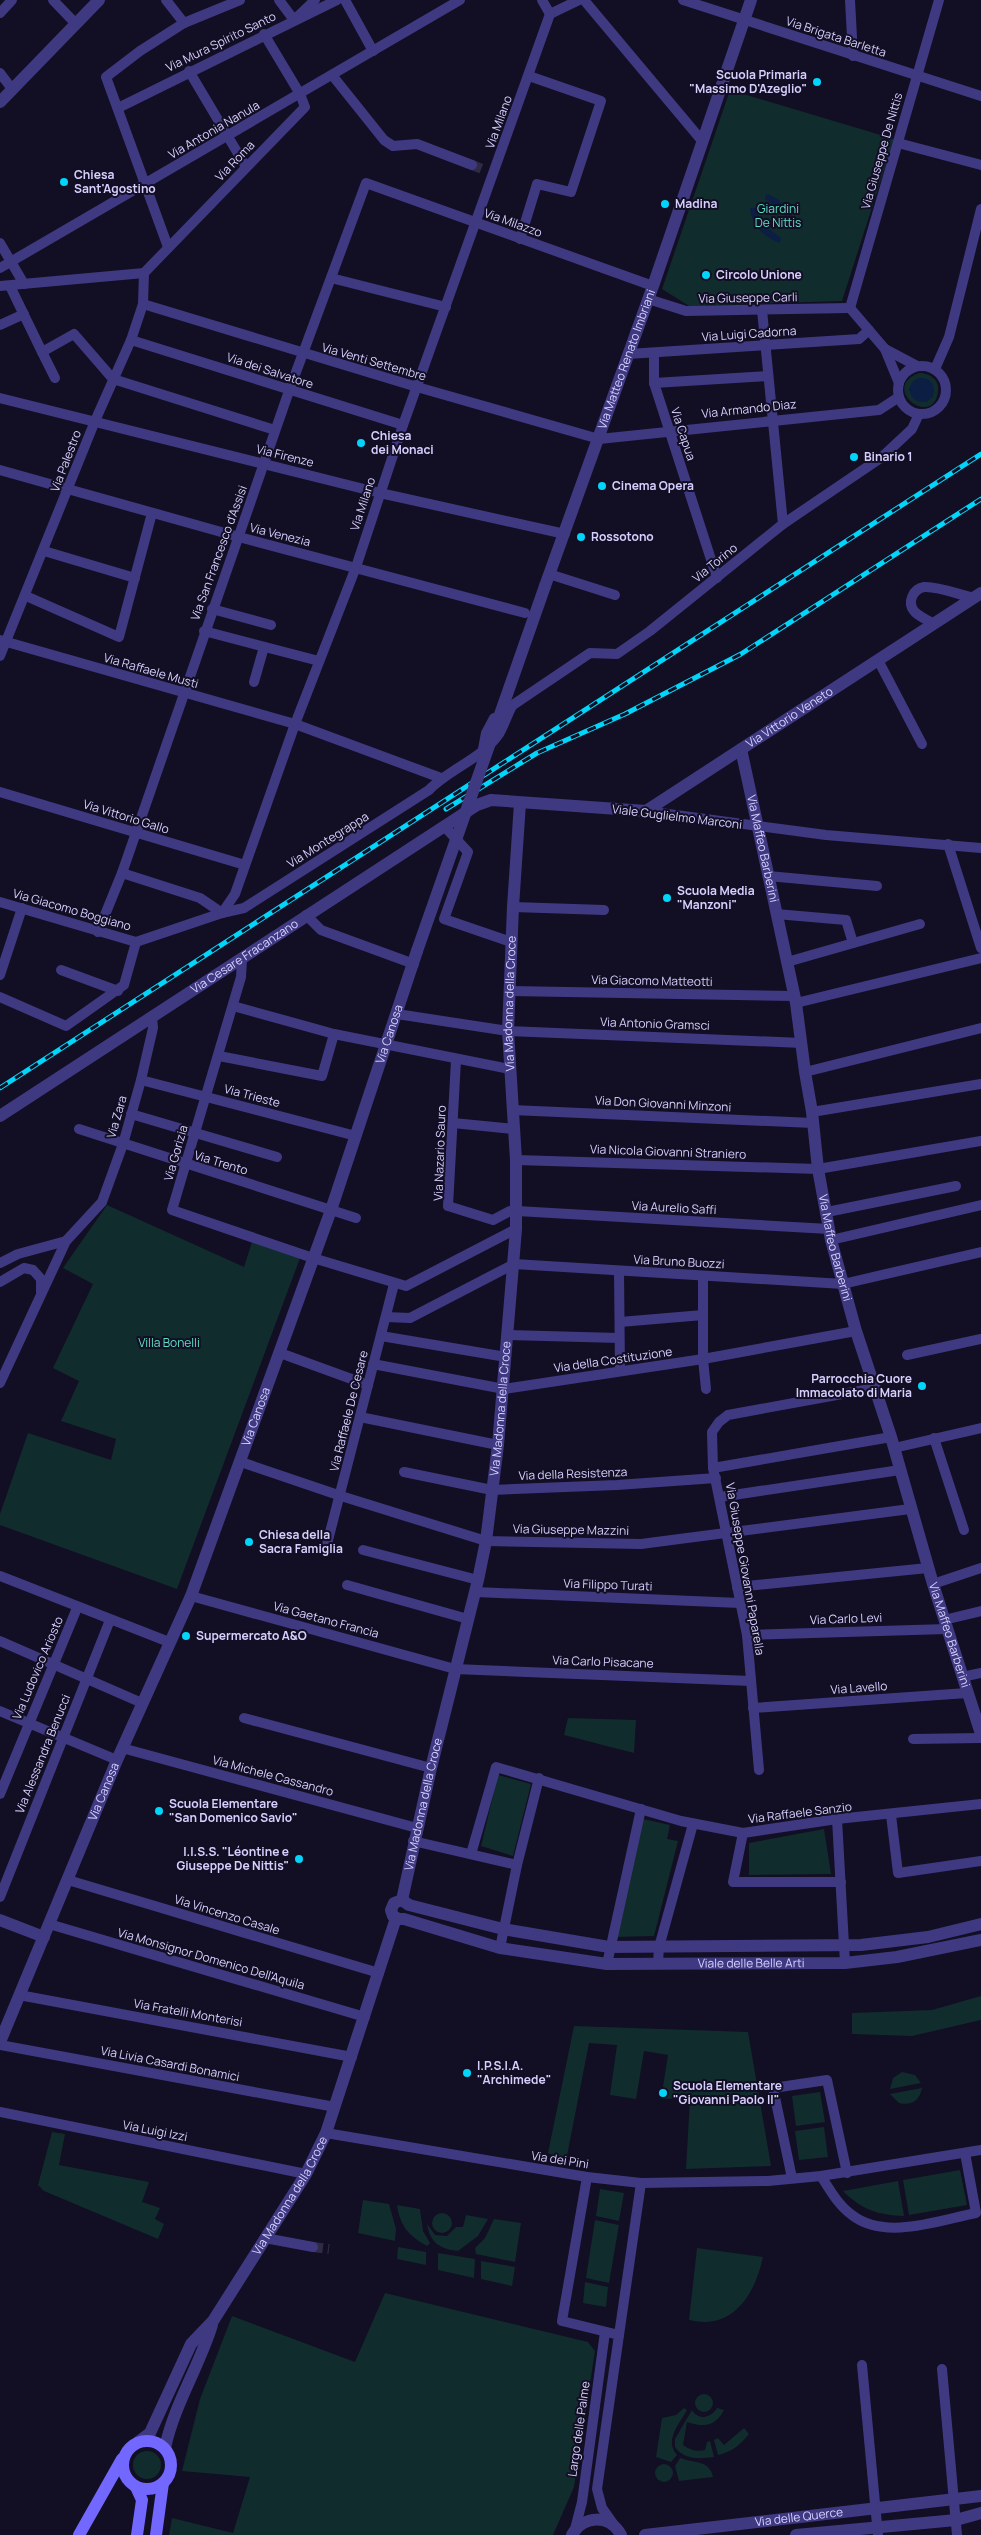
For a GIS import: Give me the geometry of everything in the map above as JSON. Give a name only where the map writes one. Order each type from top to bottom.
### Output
[{"type":"main road","points":[[79,2535],[106,2491],[125,2454],[138,2442],[152,2441],[165,2448],[171,2466],[163,2483],[156,2535]]},
{"type":"main road","points":[[125,2454],[122,2468],[142,2500],[137,2535]]},
{"type":"main road","points":[[106,2491],[116,2483],[150,2488],[163,2483]]},
{"type":"street","points":[[0,13],[12,0]]},
{"type":"street","points":[[53,0],[76,24]]},
{"type":"street","points":[[0,102],[99,0]]},
{"type":"street","points":[[166,0],[184,23]]},
{"type":"street","points":[[168,247],[106,77],[140,51],[184,23],[240,0]]},
{"type":"street","points":[[279,0],[294,20],[314,0]]},
{"type":"street","name":"Via Mura Spirito Santo","points":[[118,108],[264,34],[337,0]]},
{"type":"street","points":[[345,0],[373,51]]},
{"type":"street","points":[[264,34],[300,94],[373,51],[445,4],[460,0]]},
{"type":"street","points":[[542,0],[550,14],[578,0]]},
{"type":"street","points":[[584,0],[703,142]]},
{"type":"street","name":"Via Brigata Barletta","points":[[683,0],[981,96]]},
{"type":"street","name":"Via Matteo Renato Imbriani","points":[[478,778],[547,580],[566,534],[751,0]]},
{"type":"street","points":[[850,0],[853,56]]},
{"type":"street","name":"Via Giuseppe De Nittis","points":[[850,308],[939,0]]},
{"type":"street","name":"Via Milano","points":[[222,913],[235,894],[295,724],[356,567],[403,426],[476,224],[489,172],[529,76],[550,14]]},
{"type":"street","points":[[189,71],[246,167]]},
{"type":"street","points":[[0,73],[12,89]]},
{"type":"street","points":[[332,75],[388,143],[393,146],[417,144],[472,165]]},
{"type":"street","points":[[520,239],[537,184],[571,192],[601,100],[529,76]]},
{"type":"street","name":"Via Antonia Nanula","points":[[10,262],[300,94]]},
{"type":"street","name":"Via Roma","points":[[144,273],[306,107],[300,94]]},
{"type":"street","points":[[898,143],[981,165]]},
{"type":"street","name":"Via Milazzo","points":[[366,183],[653,286]]},
{"type":"street","name":"Via San Francesco d'Assisi","points":[[98,932],[122,874],[204,631],[239,537],[289,391],[366,183]]},
{"type":"street","points":[[935,369],[949,337],[981,209]]},
{"type":"street","points":[[0,243],[24,284]]},
{"type":"street","points":[[0,268],[10,262]]},
{"type":"street","points":[[55,378],[24,314],[5,286],[144,273]]},
{"type":"street","name":"Via Palestro","points":[[0,656],[3,641],[26,596],[94,422],[131,340],[143,304],[144,273]]},
{"type":"street","points":[[331,278],[446,307]]},
{"type":"street","name":"Via Giuseppe Carli","points":[[648,299],[686,311],[850,308]]},
{"type":"street","name":"Via Venti Settembre","points":[[143,304],[304,354],[599,439]]},
{"type":"street","points":[[850,308],[885,349],[899,383],[899,397],[906,408],[919,414],[934,411],[944,400],[946,385],[943,378],[935,369],[917,366],[885,349]]},
{"type":"street","points":[[762,310],[783,524]]},
{"type":"street","points":[[0,325],[24,314]]},
{"type":"street","name":"Via Luigi Cadorna","points":[[628,354],[860,339],[869,330]]},
{"type":"street","points":[[42,352],[74,334],[113,379],[275,430]]},
{"type":"street","name":"Via dei Salvatore","points":[[131,340],[403,426]]},
{"type":"street","name":"Via Capua","points":[[654,353],[654,383],[717,578]]},
{"type":"street","points":[[899,383],[909,369],[917,366]]},
{"type":"street","points":[[654,383],[768,376]]},
{"type":"street","name":"Via Armando Diaz","points":[[599,439],[772,419],[879,410],[899,397]]},
{"type":"street","name":"Via Firenze","points":[[0,398],[380,493],[566,534]]},
{"type":"street","name":"Via Torino","points":[[441,778],[483,750],[486,733],[495,716],[590,653],[617,654],[717,578],[783,524],[882,457],[912,429],[919,414]]},
{"type":"street","name":"Via Venezia","points":[[0,470],[239,537],[525,613]]},
{"type":"street","points":[[26,596],[119,637],[152,513]]},
{"type":"street","points":[[44,551],[135,578]]},
{"type":"street","points":[[547,580],[615,595]]},
{"type":"street","name":"Via Vittorio Veneto","points":[[934,624],[918,615],[912,607],[912,598],[917,590],[926,587],[977,596]]},
{"type":"street","name":"Via Vittorio Veneto","points":[[646,811],[977,596]]},
{"type":"street","points":[[212,609],[271,625]]},
{"type":"street","points":[[204,631],[319,661]]},
{"type":"street","name":"Via Raffaele Musti","points":[[3,641],[295,724],[441,778]]},
{"type":"street","points":[[254,682],[264,647]]},
{"type":"street","points":[[878,660],[922,744]]},
{"type":"street","name":"Via Maffeo Barberini","points":[[741,749],[795,999],[802,1043],[804,1072],[813,1118],[818,1169],[830,1234],[856,1331],[893,1443],[910,1509],[981,1734]]},
{"type":"street","name":"Via Montegrappa","points":[[222,913],[244,908],[429,790],[441,778]]},
{"type":"street","name":"Via Canosa","points":[[0,2043],[120,1754],[191,1596],[331,1210],[417,951],[478,778]]},
{"type":"street","name":"Via Vittorio Gallo","points":[[0,792],[245,866]]},
{"type":"street","name":"Viale Guglielmo Marconi","points":[[491,800],[646,811],[758,826],[981,848]]},
{"type":"street","name":"Via Cesare Fracanzano","points":[[0,1116],[444,826],[477,805],[491,800]]},
{"type":"street","name":"Via Madonna della Croce","points":[[138,2442],[150,2433],[191,2344],[213,2321],[306,2174],[326,2133],[379,1974],[400,1918],[410,1914],[405,1902],[413,1841],[486,1541],[504,1389],[517,1212],[516,1160],[508,1031],[512,907],[520,803]]},
{"type":"street","points":[[444,826],[468,852],[444,919],[512,942]]},
{"type":"street","points":[[948,844],[981,948]]},
{"type":"street","points":[[122,874],[200,898],[222,913]]},
{"type":"street","points":[[768,876],[877,886]]},
{"type":"street","name":"Via Giacomo Boggiano","points":[[0,902],[136,942],[222,913]]},
{"type":"street","points":[[512,907],[604,910]]},
{"type":"street","points":[[0,975],[22,908]]},
{"type":"street","points":[[776,914],[846,920],[853,943]]},
{"type":"street","points":[[306,915],[321,930],[414,964]]},
{"type":"street","points":[[787,962],[920,924]]},
{"type":"street","points":[[0,997],[66,1026],[118,992],[124,986],[136,942]]},
{"type":"street","name":"Via Giacomo Matteotti","points":[[510,990],[795,999],[981,958]]},
{"type":"street","name":"Via Gorizia","points":[[242,959],[242,977],[172,1210],[313,1258]]},
{"type":"street","points":[[61,970],[118,992]]},
{"type":"street","points":[[233,1006],[385,1046],[510,1069]]},
{"type":"street","name":"Via Antonio Gramsci","points":[[397,1014],[508,1031],[802,1043]]},
{"type":"street","name":"Via Zara","points":[[66,1241],[102,1202],[141,1080],[153,1028],[152,1017]]},
{"type":"street","points":[[804,1072],[981,1028]]},
{"type":"street","points":[[218,1056],[322,1076],[334,1034]]},
{"type":"street","name":"Via Nazario Sauro","points":[[456,1060],[448,1206],[493,1220],[510,1211],[517,1212]]},
{"type":"street","name":"Via Trieste","points":[[141,1080],[356,1136]]},
{"type":"street","name":"Via Don Giovanni Minzoni","points":[[512,1110],[813,1118],[981,1084]]},
{"type":"street","points":[[131,1114],[194,1134],[278,1157]]},
{"type":"street","points":[[453,1123],[514,1129]]},
{"type":"street","name":"Via Trento","points":[[79,1129],[186,1165],[356,1218]]},
{"type":"street","name":"Via Nicola Giovanni Straniero","points":[[516,1160],[818,1169],[981,1142]]},
{"type":"street","points":[[827,1212],[956,1186]]},
{"type":"street","name":"Via Aurelio Saffi","points":[[517,1212],[830,1234],[981,1204]]},
{"type":"street","points":[[313,1258],[394,1284],[406,1286],[516,1229]]},
{"type":"street","points":[[0,1263],[18,1254],[66,1241]]},
{"type":"street","points":[[0,1383],[66,1241]]},
{"type":"street","name":"Via Bruno Buozzi","points":[[514,1264],[620,1272],[843,1284],[981,1252]]},
{"type":"street","points":[[386,1316],[410,1318],[514,1264]]},
{"type":"street","points":[[0,1282],[24,1268],[33,1270],[41,1279],[42,1294]]},
{"type":"street","points":[[620,1272],[620,1371]]},
{"type":"street","points":[[703,1276],[703,1360],[706,1389]]},
{"type":"street","name":"Via Raffaele De Cesare","points":[[328,1544],[394,1284]]},
{"type":"street","points":[[620,1322],[703,1315]]},
{"type":"street","name":"Via della Costituzione","points":[[373,1364],[504,1389],[703,1360],[856,1331]]},
{"type":"street","points":[[508,1335],[619,1338]]},
{"type":"street","points":[[381,1336],[506,1357]]},
{"type":"street","points":[[906,1355],[981,1339]]},
{"type":"street","points":[[280,1353],[368,1385]]},
{"type":"street","name":"Via Giuseppe Giovanni Paparella","points":[[759,1770],[747,1635],[714,1473],[712,1432],[719,1422],[728,1416],[875,1388]]},
{"type":"street","points":[[360,1416],[498,1445]]},
{"type":"street","name":"Via della Resistenza","points":[[404,1472],[492,1490],[617,1486],[714,1473],[893,1443],[934,1438],[981,1428]]},
{"type":"street","points":[[934,1438],[964,1530]]},
{"type":"street","name":"Via Giuseppe Mazzini","points":[[241,1462],[341,1496],[486,1541],[641,1544],[910,1509]]},
{"type":"street","points":[[720,1497],[900,1470]]},
{"type":"street","name":"Via Filippo Turati","points":[[363,1550],[476,1586],[740,1603]]},
{"type":"street","points":[[737,1587],[928,1568]]},
{"type":"street","points":[[933,1584],[981,1568]]},
{"type":"street","points":[[0,1576],[77,1608],[169,1642]]},
{"type":"street","points":[[346,1586],[468,1618]]},
{"type":"street","name":"Via Gaetano Francia","points":[[191,1596],[455,1668]]},
{"type":"street","name":"Via Ludovico Ariosto","points":[[0,1794],[77,1608]]},
{"type":"street","name":"Via Carlo Levi","points":[[747,1635],[946,1624],[981,1611]]},
{"type":"street","name":"Via Alessandra Benucci","points":[[0,1898],[62,1737],[110,1620]]},
{"type":"street","points":[[0,1641],[142,1703]]},
{"type":"street","name":"Via Carlo Pisacane","points":[[455,1668],[751,1681]]},
{"type":"street","points":[[962,1677],[981,1672]]},
{"type":"street","name":"Via Lavello","points":[[753,1708],[967,1693]]},
{"type":"street","name":"Via Michele Cassandro","points":[[0,1711],[62,1737],[120,1754],[417,1828]]},
{"type":"street","points":[[244,1718],[430,1768]]},
{"type":"street","points":[[913,1739],[981,1738]]},
{"type":"street","name":"Via Raffaele Sanzio","points":[[471,1854],[496,1767],[693,1824],[743,1833],[837,1820],[981,1804]]},
{"type":"street","points":[[500,1948],[517,1865],[539,1778]]},
{"type":"street","points":[[607,1964],[609,1947],[641,1809]]},
{"type":"street","points":[[891,1814],[898,1873],[981,1861]]},
{"type":"street","points":[[837,1820],[844,1963]]},
{"type":"street","points":[[658,1963],[659,1947],[693,1824]]},
{"type":"street","points":[[743,1833],[733,1882],[841,1882]]},
{"type":"street","points":[[413,1841],[517,1865]]},
{"type":"street","name":"Via Vincenzo Casale","points":[[68,1880],[379,1974]]},
{"type":"street","name":"Viale delle Belle Arti","points":[[405,1902],[504,1929],[609,1947],[843,1946],[928,1937],[981,1924]]},
{"type":"street","name":"Viale delle Belle Arti","points":[[400,1918],[500,1948],[607,1964],[844,1963],[897,1957],[981,1940]]},
{"type":"street","points":[[0,1920],[44,1937]]},
{"type":"street","name":"Via Monsignor Domenico Dell'Aquila","points":[[49,1924],[365,2017]]},
{"type":"street","name":"Via Fratelli Monterisi","points":[[19,1995],[352,2056]]},
{"type":"street","name":"Via Livia Casardi Bonamici","points":[[0,2043],[335,2107]]},
{"type":"street","points":[[792,2178],[773,2088],[828,2080],[848,2173]]},
{"type":"street","name":"Via Luigi Izzi","points":[[0,2112],[306,2174]]},
{"type":"street","name":"Via dei Pini","points":[[326,2133],[587,2177],[641,2183],[821,2176],[981,2150]]},
{"type":"street","points":[[821,2176],[837,2201],[853,2216],[869,2223],[892,2228],[912,2225],[976,2213],[965,2153]]},
{"type":"street","points":[[587,2177],[562,2321],[619,2335]]},
{"type":"street","name":"Largo delle Palme","points":[[622,2532],[602,2508],[597,2489],[641,2183]]},
{"type":"street","points":[[265,2238],[314,2247]]},
{"type":"street","name":"Via Madonna della Croce","points":[[165,2448],[169,2429],[204,2350],[213,2321]]},
{"type":"street","name":"Largo delle Palme","points":[[573,2532],[582,2502],[605,2332]]},
{"type":"street","points":[[862,2365],[877,2531]]},
{"type":"street","points":[[942,2369],[957,2535]]},
{"type":"street","name":"Via delle Querce","points":[[645,2535],[874,2506],[954,2501],[981,2496]]},
{"type":"street","name":"Via delle Querce","points":[[803,2535],[877,2531],[956,2520],[981,2513]]},
{"type":"street","points":[[573,2532],[589,2520],[598,2519],[622,2532]]},
{"type":"green space","name":"Giardini De Nittis","points":[[730,90],[894,139],[842,301],[689,306],[662,289]]},
{"type":"green space","points":[[919,373],[926,374],[936,380],[938,392],[934,402],[927,407],[919,406],[912,402],[906,395],[904,388],[908,380]],"holes":[[[921,378],[932,384],[933,396],[926,402],[909,390],[914,381]]]},
{"type":"green space","name":"Villa Bonelli","points":[[107,1205],[244,1267],[252,1242],[300,1258],[177,1589],[0,1525],[0,1514],[28,1433],[111,1460],[116,1439],[61,1421],[79,1381],[53,1368],[93,1284],[63,1268]]},
{"type":"green space","points":[[568,1718],[636,1720],[634,1753],[564,1735]]},
{"type":"green space","points":[[498,1775],[531,1784],[513,1856],[481,1846]]},
{"type":"green space","points":[[643,1819],[670,1825],[667,1839],[678,1841],[654,1936],[615,1937]]},
{"type":"green space","points":[[824,1829],[831,1874],[749,1875],[749,1843]]},
{"type":"green space","points":[[981,1996],[981,2020],[912,2036],[852,2034],[852,2013],[932,2010]]},
{"type":"green space","points":[[574,2026],[748,2032],[771,2166],[686,2169],[690,2098],[661,2099],[668,2055],[644,2051],[636,2099],[610,2095],[617,2045],[589,2043],[566,2161],[548,2153]]},
{"type":"green space","points":[[902,2072],[915,2075],[921,2083],[890,2089],[893,2078]]},
{"type":"green space","points":[[922,2088],[917,2099],[908,2104],[899,2103],[890,2094]]},
{"type":"green space","points":[[820,2092],[825,2122],[796,2126],[792,2096]]},
{"type":"green space","points":[[824,2127],[828,2157],[799,2160],[795,2131]]},
{"type":"green space","points":[[52,2132],[65,2134],[59,2165],[149,2182],[142,2202],[160,2208],[155,2219],[164,2224],[158,2239],[44,2191],[38,2185]]},
{"type":"green space","points":[[960,2170],[967,2205],[909,2215],[903,2180]]},
{"type":"green space","points":[[898,2181],[904,2216],[878,2213],[857,2203],[843,2191]]},
{"type":"green space","points":[[600,2189],[624,2193],[619,2221],[596,2216]]},
{"type":"green space","points":[[363,2200],[389,2204],[396,2229],[395,2241],[358,2233]]},
{"type":"green space","points":[[397,2205],[420,2209],[423,2231],[430,2243],[427,2246],[406,2230],[400,2219]]},
{"type":"green space","points":[[442,2213],[449,2216],[452,2223],[449,2230],[442,2233],[435,2230],[432,2223],[435,2216]]},
{"type":"green space","points":[[466,2215],[488,2219],[478,2236],[458,2251],[441,2247],[433,2240],[428,2231],[427,2224],[435,2235],[447,2236],[456,2227],[463,2227]]},
{"type":"green space","points":[[494,2219],[521,2223],[515,2262],[476,2254],[475,2248],[485,2238]]},
{"type":"green space","points":[[595,2220],[619,2225],[609,2283],[586,2278]]},
{"type":"green space","points":[[398,2247],[426,2252],[426,2265],[397,2259]]},
{"type":"green space","points":[[697,2248],[763,2257],[748,2296],[730,2315],[718,2320],[704,2322],[689,2320]]},
{"type":"green space","points":[[438,2253],[475,2259],[474,2278],[438,2270]]},
{"type":"green space","points":[[481,2261],[515,2267],[512,2286],[481,2279]]},
{"type":"green space","points":[[585,2282],[608,2287],[606,2307],[583,2303]]},
{"type":"green space","points":[[385,2293],[588,2342],[595,2351],[574,2487],[553,2535],[169,2535],[172,2518],[233,2533],[250,2477],[182,2471],[200,2399],[232,2316],[355,2362]]},
{"type":"green space","points":[[704,2394],[710,2397],[713,2403],[710,2409],[704,2412],[698,2409],[695,2403],[698,2397]]},
{"type":"green space","points":[[684,2408],[687,2410],[672,2438],[673,2450],[677,2455],[671,2462],[656,2457],[662,2418],[676,2415]]},
{"type":"green space","points":[[717,2408],[724,2410],[717,2419],[709,2424],[699,2425],[687,2422],[683,2445],[702,2451],[705,2450],[707,2442],[710,2441],[714,2457],[693,2458],[679,2451],[675,2447],[675,2439],[692,2410],[698,2416],[705,2417],[712,2414]]},
{"type":"green space","points":[[744,2428],[749,2434],[743,2441],[732,2450],[718,2455],[714,2440],[718,2438],[724,2445]]},
{"type":"green space","points":[[147,2451],[157,2455],[161,2465],[157,2475],[147,2479],[137,2475],[133,2465],[137,2455]]},
{"type":"green space","points":[[680,2458],[705,2465],[713,2477],[679,2481],[675,2466]]},
{"type":"green space","points":[[664,2464],[670,2467],[673,2473],[670,2479],[664,2482],[658,2479],[655,2473],[658,2467]]},
{"type":"water","points":[[766,194],[777,199],[786,207],[793,217],[797,229],[791,229],[781,210],[765,199]]},
{"type":"water","points":[[750,208],[755,208],[763,224],[781,238],[780,243],[759,230],[753,220]]},
{"type":"water","points":[[922,378],[931,381],[934,390],[931,399],[922,402],[913,399],[910,390],[913,381]]},
{"type":"tunnel","points":[[472,165],[485,170]]},
{"type":"tunnel","points":[[313,2247],[329,2249]]},
{"type":"railway","points":[[0,1088],[981,454]]},
{"type":"railway","points":[[446,809],[537,753],[625,714],[741,654],[981,499]]},
{"type":"place","name":"Scuola Primaria \"Massimo D'Azeglio\"","points":[[817,82]]},
{"type":"place","name":"Chiesa Sant'Agostino","points":[[64,182]]},
{"type":"place","name":"Madina","points":[[665,204]]},
{"type":"place","name":"Circolo Unione","points":[[706,275]]},
{"type":"place","name":"Chiesa dei Monaci","points":[[361,443]]},
{"type":"place","name":"Binario 1","points":[[854,457]]},
{"type":"place","name":"Cinema Opera","points":[[602,486]]},
{"type":"place","name":"Rossotono","points":[[581,537]]},
{"type":"place","name":"Scuola Media \"Manzoni\"","points":[[667,898]]},
{"type":"place","name":"Parrocchia Cuore Immacolato di Maria","points":[[922,1386]]},
{"type":"place","name":"Chiesa della Sacra Famiglia","points":[[249,1542]]},
{"type":"place","name":"Supermercato A&O","points":[[186,1636]]},
{"type":"place","name":"Scuola Elementare \"San Domenico Savio\"","points":[[159,1811]]},
{"type":"place","name":"I.I.S.S. \"Léontine e Giuseppe De Nittis\"","points":[[299,1859]]},
{"type":"place","name":"I.P.S.I.A. \"Archimede\"","points":[[467,2073]]},
{"type":"place","name":"Scuola Elementare \"Giovanni Paolo II\"","points":[[663,2093]]}]
